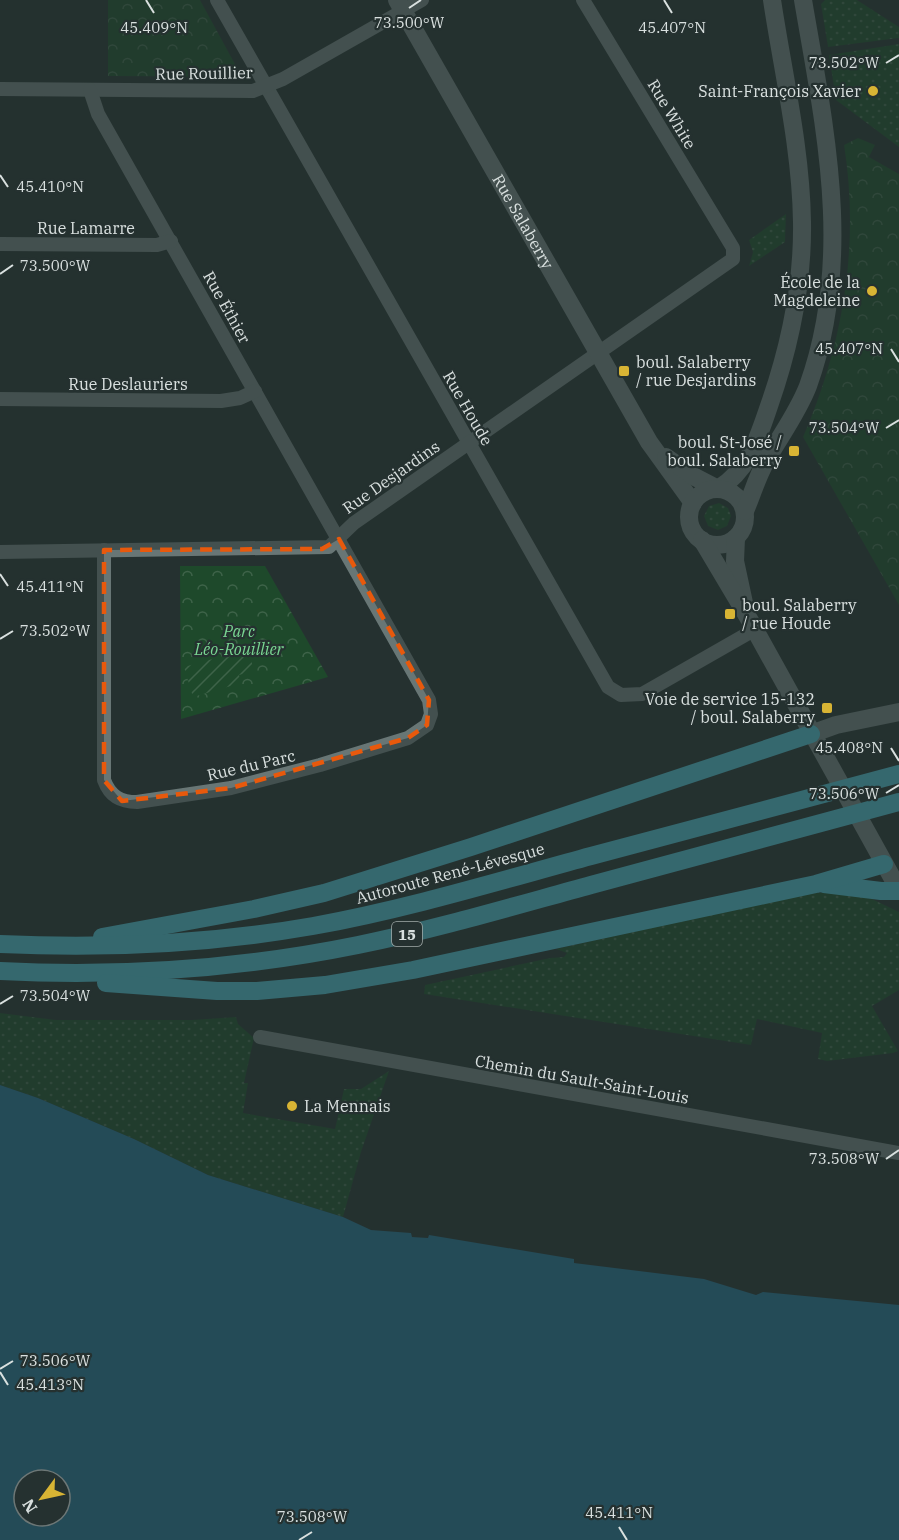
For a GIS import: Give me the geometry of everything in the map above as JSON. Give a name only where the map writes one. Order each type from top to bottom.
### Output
[{"type":"highway","points":[[53,946],[247,910],[324,893],[471,847],[811,734]]},
{"type":"highway","name":"Autoroute René-Lévesque","points":[[0,944],[134,945],[201,941],[336,921],[411,905],[898,774]]},
{"type":"highway","name":"15","points":[[0,971],[146,972],[223,966],[316,953],[441,925],[899,802]]},
{"type":"highway","points":[[0,971],[188,990],[257,991],[325,985],[413,970],[816,884],[849,872],[892,862]]},
{"type":"highway","points":[[816,884],[899,891]]},
{"type":"street","name":"Rue Houde","points":[[217,0],[468,443],[613,692],[628,696],[642,693],[752,625]]},
{"type":"street","name":"Rue Rouillier","points":[[0,89],[243,92],[266,87],[401,5],[423,0]]},
{"type":"street","name":"Rue White","points":[[583,0],[732,245]]},
{"type":"street","points":[[772,0],[801,194],[802,237],[798,292],[786,355],[755,445],[741,471],[718,489],[704,492],[693,503],[690,523],[752,625],[811,734],[892,862],[899,891]]},
{"type":"street","points":[[752,625],[736,569],[736,538],[744,524],[745,512],[766,460],[791,422],[804,394],[820,345],[830,288],[834,227],[832,179],[803,0]]},
{"type":"street","name":"Rue Salaberry","points":[[401,5],[649,442],[693,503]]},
{"type":"street","name":"Rue Éthier","points":[[90,90],[94,106],[339,538]]},
{"type":"street","name":"Rue Lamarre","points":[[0,244],[157,245],[171,242]]},
{"type":"street","name":"Rue Desjardins","points":[[0,552],[322,549],[333,545],[347,528],[733,259],[735,252],[732,245]]},
{"type":"street","name":"Rue Deslauriers","points":[[0,399],[221,401],[240,398],[255,391]]},
{"type":"street","name":"Rue Salaberry","points":[[649,442],[682,469],[718,489]]},
{"type":"street","points":[[718,489],[737,497],[745,512]]},
{"type":"street","name":"Rue du Parc","points":[[104,550],[104,780],[116,797],[137,802],[217,791],[320,765],[408,738],[427,725],[431,714],[429,700],[339,538]]},
{"type":"street","points":[[702,540],[717,545],[736,538]]},
{"type":"street","points":[[811,734],[836,725],[899,712]]},
{"type":"street","name":"Chemin du Sault-Saint-Louis","points":[[260,1037],[899,1153]]},
{"type":"highlighted area","points":[[339,539],[429,700],[427,725],[408,738],[231,788],[122,801],[104,780],[104,550],[322,549]]},
{"type":"green space","points":[[108,0],[200,0],[241,75],[239,77],[108,76]]},
{"type":"green space","points":[[825,0],[857,0],[899,27],[899,38],[828,47],[821,4]]},
{"type":"green space","name":"Saint-François Xavier","points":[[899,44],[899,147],[836,100],[829,55]]},
{"type":"green space","name":"École de la Magdeleine","points":[[858,138],[875,145],[869,157],[899,174],[899,605],[803,437],[829,367],[838,331],[849,257],[850,220],[844,145]]},
{"type":"green space","points":[[786,214],[785,242],[749,266],[753,252],[749,240]]},
{"type":"green space","points":[[719,503],[728,508],[731,516],[727,526],[718,530],[708,526],[704,516],[709,506]]},
{"type":"green space","name":"Parc Léo-Rouillier","points":[[180,566],[265,566],[328,677],[181,719]]},
{"type":"green space","points":[[248,649],[254,671],[239,675],[241,683],[193,697],[184,667]]},
{"type":"green space","points":[[831,892],[872,899],[899,912],[899,990],[872,1006],[898,1051],[827,1061],[818,1059],[822,1033],[757,1019],[751,1045],[424,994],[425,985],[564,957],[567,953],[556,949],[804,894]]},
{"type":"green space","points":[[0,1013],[56,1020],[192,1020],[236,1017],[238,1024],[254,1038],[244,1083],[248,1083],[243,1113],[335,1129],[344,1089],[361,1089],[389,1071],[361,1152],[343,1217],[208,1175],[134,1139],[38,1098],[0,1085]]},
{"type":"water","points":[[0,1085],[38,1098],[134,1139],[208,1175],[343,1217],[371,1230],[411,1233],[412,1237],[428,1238],[429,1235],[574,1259],[574,1263],[704,1279],[756,1295],[763,1292],[899,1305],[899,1540],[0,1540]]},
{"type":"place","name":"Saint-François Xavier","points":[[873,91]]},
{"type":"place","name":"École de la Magdeleine","points":[[872,291]]},
{"type":"place","name":"boul. Salaberry / rue Desjardins","points":[[624,371]]},
{"type":"place","name":"boul. St-José / boul. Salaberry","points":[[794,451]]},
{"type":"place","name":"boul. Salaberry / rue Houde","points":[[730,614]]},
{"type":"place","name":"Voie de service 15-132 / boul. Salaberry","points":[[827,708]]},
{"type":"place","name":"La Mennais","points":[[292,1106]]}]
